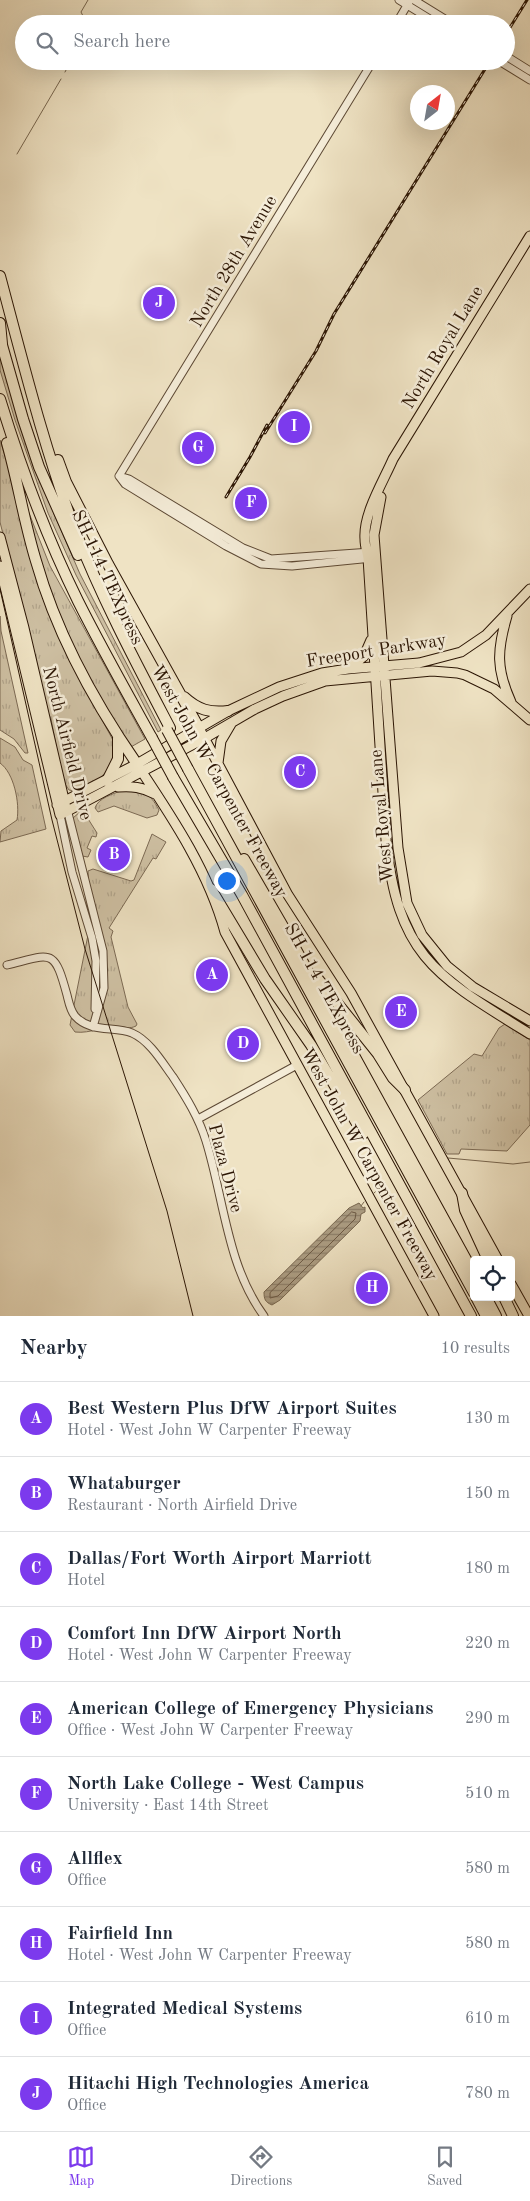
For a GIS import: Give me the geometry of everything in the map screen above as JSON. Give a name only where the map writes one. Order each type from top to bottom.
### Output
[{"type":"highway","name":"West John W Carpenter Freeway","points":[[0,276],[38,419],[65,500],[96,581],[189,768],[288,935],[470,1267]]},
{"type":"highway","name":"SH 114 TEXpress","points":[[0,323],[1,341],[23,420],[39,467],[106,617],[168,729]]},
{"type":"highway","name":"West John W Carpenter Freeway","points":[[0,398],[16,450],[49,537],[82,609],[173,777],[201,822],[292,986],[373,1140],[471,1316]]},
{"type":"highway","points":[[38,419],[54,449],[70,490],[199,728]]},
{"type":"highway","points":[[0,421],[46,593],[84,680],[118,737],[140,768]]},
{"type":"highway","points":[[178,692],[194,706],[205,711],[228,711]]},
{"type":"highway","points":[[111,784],[118,759],[118,737]]},
{"type":"highway","name":"SH 114 TEXpress","points":[[189,768],[470,1287]]},
{"type":"highway","points":[[211,889],[265,979],[311,1045],[363,1134],[373,1140]]},
{"type":"highway","points":[[288,935],[298,943],[319,980],[378,1054],[393,1078],[405,1090]]},
{"type":"highway","points":[[462,1193],[466,1210],[486,1256]]},
{"type":"highway","points":[[478,1301],[486,1316]]},
{"type":"highway","points":[[488,1301],[496,1316]]},
{"type":"highway","points":[[506,1301],[512,1316]]},
{"type":"main road","name":"North Royal Lane","points":[[380,670],[372,635],[371,555],[375,523],[385,477],[393,459],[460,347],[530,236]]},
{"type":"main road","name":"North Airfield Drive","points":[[0,537],[24,628],[61,785],[61,804]]},
{"type":"main road","name":"West Royal Lane","points":[[371,555],[380,670],[400,867],[407,903],[422,935],[442,961],[464,981],[530,1021]]},
{"type":"main road","name":"North Airfield Drive","points":[[0,566],[64,814]]},
{"type":"main road","name":"Freeport Parkway","points":[[140,768],[228,711],[276,694],[325,681],[419,663],[461,652],[486,635],[508,615],[530,589]]},
{"type":"main road","points":[[508,615],[500,644],[498,662],[502,681],[512,704]]},
{"type":"main road","points":[[350,668],[364,656],[372,635]]},
{"type":"main road","name":"Freeport Parkway","points":[[64,814],[140,768],[232,724],[276,694],[322,673],[350,668],[465,674],[494,690],[530,720]]},
{"type":"main road","name":"West Royal Lane","points":[[380,670],[385,825],[393,889],[406,928],[423,955],[450,982],[530,1034]]},
{"type":"main road","points":[[218,764],[221,741],[232,724]]},
{"type":"main road","name":"West John W Carpenter Freeway","points":[[199,728],[288,895],[351,993],[496,1256]]},
{"type":"main road","name":"West John W Carpenter Freeway","points":[[140,768],[179,829],[211,889],[225,932],[434,1316]]},
{"type":"main road","points":[[111,784],[145,788],[156,794]]},
{"type":"main road","name":"Freeport Parkway","points":[[61,804],[84,792],[111,784]]},
{"type":"main road","points":[[61,785],[69,792],[84,792]]},
{"type":"main road","points":[[385,825],[396,824]]},
{"type":"main road","points":[[413,941],[422,935]]},
{"type":"main road","points":[[503,1017],[508,1008]]},
{"type":"main road","points":[[515,1291],[529,1316]]},
{"type":"street","points":[[399,0],[411,2],[436,15]]},
{"type":"street","points":[[402,15],[411,2]]},
{"type":"street","points":[[411,2],[427,15]]},
{"type":"street","points":[[515,63],[529,75]]},
{"type":"street","points":[[515,68],[529,75]]},
{"type":"street","name":"North 28th Avenue","points":[[367,70],[119,476],[129,478],[262,557],[285,559],[371,555]]},
{"type":"street","name":"North Airfield Drive","points":[[64,814],[103,950],[104,988],[93,1027]]},
{"type":"street","name":"Plaza Drive","points":[[6,965],[42,957],[53,960],[60,968],[71,1010],[76,1017],[93,1027],[125,1031],[140,1038],[148,1045],[172,1077],[198,1119],[238,1267],[251,1297],[264,1316]]},
{"type":"street","points":[[198,1119],[298,1065]]},
{"type":"green space","points":[[0,345],[54,514],[80,574],[161,730],[158,732],[76,575],[48,513],[15,420],[0,370]]},
{"type":"green space","points":[[0,440],[71,663],[114,742],[112,764],[96,782],[75,791],[69,790],[63,781],[51,719],[47,711],[0,522]]},
{"type":"green space","points":[[27,508],[50,566],[145,739],[129,748],[89,683],[44,581]]},
{"type":"green space","points":[[0,616],[1,631],[28,753],[25,753],[14,739],[0,730]]},
{"type":"green space","points":[[0,738],[15,747],[23,760],[32,765],[46,829],[0,842],[1,831],[17,820],[18,805],[15,789],[9,774],[0,763]]},
{"type":"green space","points":[[123,790],[141,792],[148,796],[159,810],[157,815],[147,818],[114,806],[98,812],[95,808],[99,802]]},
{"type":"green space","points":[[81,811],[97,833],[96,837],[92,836],[87,848],[91,850],[88,857],[82,856],[73,821],[73,818]]},
{"type":"green space","points":[[152,834],[166,842],[156,859],[153,858],[109,928],[113,931],[111,937],[128,1007],[137,1024],[132,1027],[108,1027],[87,1032],[75,1032],[70,1025],[88,935],[90,905],[88,871],[93,869],[131,881],[134,880]]},
{"type":"green space","points":[[505,1024],[530,1040],[530,1125],[507,1151],[461,1149],[459,1154],[447,1154],[418,1100],[474,1054],[482,1056],[499,1028]]},
{"type":"water","points":[[359,1203],[363,1208],[365,1207],[365,1212],[361,1214],[360,1221],[280,1300],[272,1305],[266,1301],[264,1292],[349,1208]]},
{"type":"waterway","points":[[82,15],[81,12],[88,0]]},
{"type":"waterway","points":[[17,154],[61,79]]},
{"type":"waterway","points":[[448,1158],[513,1164],[530,1162]]},
{"type":"waterway","points":[[374,1193],[385,1183]]},
{"type":"waterway","points":[[361,1206],[364,1202]]},
{"type":"tram line","points":[[0,589],[52,820],[85,949],[167,1211],[193,1316]]},
{"type":"railway","points":[[515,19],[527,0]]},
{"type":"railway","points":[[265,433],[316,351],[334,314],[484,70]]},
{"type":"railway","points":[[226,497],[267,425]]},
{"type":"place","name":"Hitachi High Technologies America","points":[[159,303]]},
{"type":"place","name":"Integrated Medical Systems","points":[[294,427]]},
{"type":"place","name":"Allflex","points":[[198,448]]},
{"type":"place","name":"North Lake College - West Campus","points":[[251,503]]},
{"type":"place","name":"Dallas/Fort Worth Airport Marriott","points":[[300,772]]},
{"type":"place","name":"Whataburger","points":[[114,855]]},
{"type":"place","name":"Best Western Plus DfW Airport Suites","points":[[212,975]]},
{"type":"place","name":"American College of Emergency Physicians","points":[[401,1012]]},
{"type":"place","name":"Comfort Inn DfW Airport North","points":[[243,1044]]},
{"type":"place","name":"Fairfield Inn","points":[[372,1288]]}]
